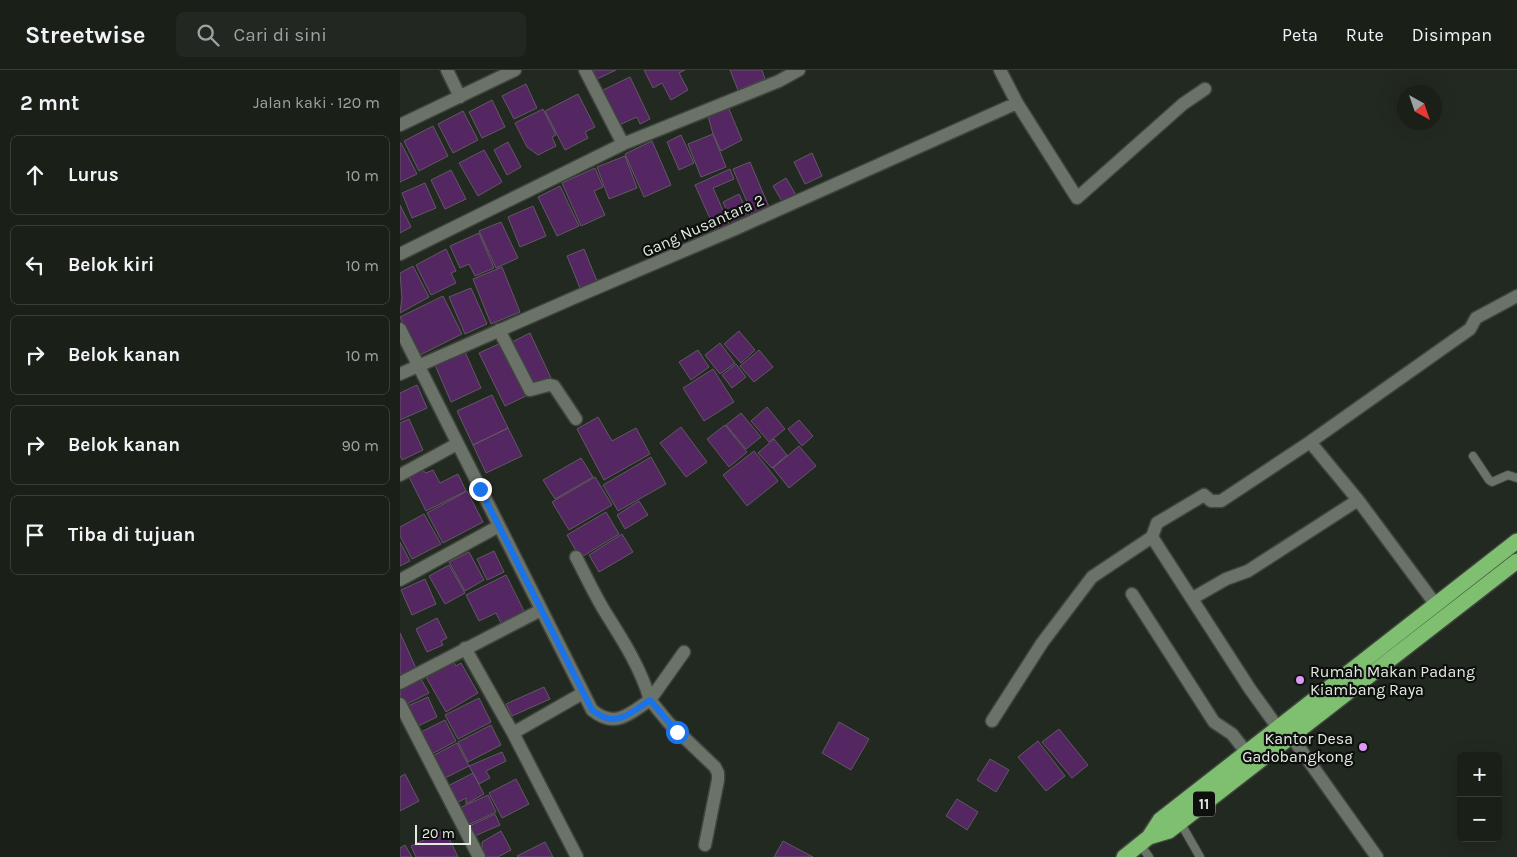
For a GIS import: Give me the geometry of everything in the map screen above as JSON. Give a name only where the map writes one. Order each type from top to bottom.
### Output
[{"type":"highway","name":"11","points":[[1124,857],[1144,841],[1160,820],[1517,541]]},
{"type":"highway","name":"11","points":[[1144,841],[1169,831],[1517,561]]},
{"type":"street","points":[[447,70],[460,97]]},
{"type":"street","points":[[486,70],[492,82]]},
{"type":"street","points":[[400,126],[515,70]]},
{"type":"street","points":[[585,70],[622,144]]},
{"type":"street","points":[[400,254],[622,144],[776,75],[799,70]]},
{"type":"street","points":[[1000,70],[1016,103],[1077,198],[1183,104],[1205,89]]},
{"type":"street","name":"Gang Nusantara 2","points":[[400,374],[735,229],[1016,103]]},
{"type":"street","points":[[992,721],[1042,643],[1092,577],[1152,537],[1157,524],[1204,495],[1211,501],[1221,501],[1310,442],[1470,329],[1476,318],[1517,296]]},
{"type":"street","points":[[400,329],[592,710],[601,717],[610,719],[624,718],[650,700],[684,652]]},
{"type":"street","points":[[499,330],[530,390],[549,385],[554,386],[576,419]]},
{"type":"street","points":[[1310,442],[1358,500],[1436,605]]},
{"type":"street","points":[[400,475],[457,444]]},
{"type":"street","points":[[1193,598],[1226,579],[1248,571],[1358,500]]},
{"type":"street","points":[[400,580],[499,526]]},
{"type":"street","points":[[1152,537],[1250,689],[1278,728]]},
{"type":"street","points":[[576,557],[607,615],[628,648],[646,686],[650,700],[668,722],[715,767],[718,773],[705,845]]},
{"type":"street","points":[[1132,594],[1214,722],[1232,734],[1247,753]]},
{"type":"street","points":[[400,683],[542,610]]},
{"type":"street","points":[[465,648],[513,733],[577,857]]},
{"type":"street","points":[[513,733],[583,693]]},
{"type":"street","points":[[400,704],[404,725],[479,857]]},
{"type":"street","points":[[1291,736],[1377,857]]},
{"type":"lane","points":[[1473,456],[1492,482],[1508,475],[1517,478]]},
{"type":"lane","points":[[1180,822],[1200,857]]},
{"type":"lane","points":[[1144,841],[1149,857]]},
{"type":"building","points":[[593,70],[616,70],[597,79]]},
{"type":"building","points":[[644,70],[685,70],[679,73],[688,90],[671,100],[662,83],[653,88]]},
{"type":"building","points":[[730,70],[762,70],[765,79],[738,90]]},
{"type":"building","points":[[630,77],[650,119],[640,124],[637,117],[619,125],[603,90]]},
{"type":"building","points":[[526,84],[537,108],[514,119],[502,96]]},
{"type":"building","points":[[578,94],[595,127],[585,132],[588,138],[565,150],[545,111]]},
{"type":"building","points":[[492,100],[505,127],[482,138],[469,112]]},
{"type":"building","points":[[728,107],[742,140],[721,151],[713,134],[708,116]]},
{"type":"building","points":[[543,109],[556,135],[552,137],[556,146],[538,155],[527,147],[515,123]]},
{"type":"building","points":[[463,111],[478,140],[453,153],[438,124]]},
{"type":"building","points":[[433,126],[448,156],[419,171],[404,141]]},
{"type":"building","points":[[713,134],[726,167],[701,177],[688,144]]},
{"type":"building","points":[[681,135],[694,163],[679,170],[667,142]]},
{"type":"building","points":[[652,141],[671,185],[644,197],[625,154]]},
{"type":"building","points":[[508,142],[521,167],[507,175],[494,150]]},
{"type":"building","points":[[400,143],[417,174],[400,182]]},
{"type":"building","points":[[484,150],[502,182],[478,196],[459,163]]},
{"type":"building","points":[[812,153],[822,176],[805,184],[794,162]]},
{"type":"building","points":[[625,156],[637,188],[609,199],[597,167]]},
{"type":"building","points":[[750,162],[769,207],[752,214],[733,169]]},
{"type":"building","points":[[595,168],[603,187],[594,191],[605,215],[581,226],[562,183]]},
{"type":"building","points":[[730,169],[734,179],[713,188],[730,226],[716,232],[695,185]]},
{"type":"building","points":[[451,170],[466,199],[445,209],[431,180]]},
{"type":"building","points":[[786,178],[796,195],[783,203],[773,186]]},
{"type":"building","points":[[425,183],[436,208],[412,218],[402,193]]},
{"type":"building","points":[[560,186],[579,226],[557,236],[538,197]]},
{"type":"building","points":[[739,194],[749,216],[732,223],[723,202]]},
{"type":"building","points":[[400,205],[411,227],[400,233]]},
{"type":"building","points":[[533,206],[546,236],[520,247],[508,217]]},
{"type":"building","points":[[501,222],[518,258],[496,268],[479,231]]},
{"type":"building","points":[[479,233],[494,268],[475,276],[469,264],[460,268],[450,246]]},
{"type":"building","points":[[446,249],[456,271],[451,273],[456,283],[431,295],[416,265]]},
{"type":"building","points":[[584,249],[597,281],[580,288],[567,256]]},
{"type":"building","points":[[413,266],[429,297],[400,313],[402,298],[400,273]]},
{"type":"building","points":[[502,267],[520,312],[491,324],[473,279]]},
{"type":"building","points":[[471,288],[487,324],[465,334],[449,297]]},
{"type":"building","points":[[443,296],[462,334],[418,356],[400,317]]},
{"type":"building","points":[[739,331],[755,350],[741,363],[724,344]]},
{"type":"building","points":[[530,333],[551,378],[530,388],[510,343]]},
{"type":"building","points":[[503,342],[528,395],[505,406],[479,353]]},
{"type":"building","points":[[720,343],[735,363],[720,374],[705,355]]},
{"type":"building","points":[[698,350],[709,367],[691,380],[679,362]]},
{"type":"building","points":[[759,350],[773,367],[754,382],[740,366]]},
{"type":"building","points":[[465,352],[481,388],[451,402],[435,365]]},
{"type":"building","points":[[736,364],[746,377],[732,388],[722,375]]},
{"type":"building","points":[[713,369],[734,402],[704,421],[683,388]]},
{"type":"building","points":[[417,385],[427,408],[400,420],[400,393]]},
{"type":"building","points":[[492,395],[508,428],[473,445],[457,411]]},
{"type":"building","points":[[767,407],[785,429],[769,442],[751,421]]},
{"type":"building","points":[[741,413],[761,437],[746,449],[726,425]]},
{"type":"building","points":[[598,417],[612,441],[636,428],[650,454],[604,480],[577,429]]},
{"type":"building","points":[[409,419],[423,450],[402,460],[400,455],[400,423]]},
{"type":"building","points":[[799,420],[813,436],[802,446],[788,429]]},
{"type":"building","points":[[725,425],[747,452],[729,467],[707,439]]},
{"type":"building","points":[[681,427],[707,462],[686,477],[660,443]]},
{"type":"building","points":[[508,428],[522,456],[486,473],[473,445]]},
{"type":"building","points":[[774,439],[787,455],[772,468],[758,453]]},
{"type":"building","points":[[799,446],[816,466],[789,488],[773,468]]},
{"type":"building","points":[[754,451],[778,481],[747,506],[723,475]]},
{"type":"building","points":[[651,457],[666,484],[618,511],[603,485]]},
{"type":"building","points":[[581,458],[593,477],[555,499],[543,480]]},
{"type":"building","points":[[421,469],[426,473],[433,470],[440,483],[458,474],[466,491],[426,511],[408,475]]},
{"type":"building","points":[[595,477],[612,505],[569,530],[552,502]]},
{"type":"building","points":[[467,491],[483,522],[443,543],[427,513]]},
{"type":"building","points":[[639,501],[648,515],[625,529],[617,515]]},
{"type":"building","points":[[606,512],[619,534],[580,558],[567,535]]},
{"type":"building","points":[[424,514],[441,544],[412,559],[400,536],[400,527]]},
{"type":"building","points":[[622,534],[633,552],[599,572],[589,555]]},
{"type":"building","points":[[400,542],[410,561],[400,566]]},
{"type":"building","points":[[494,551],[504,572],[487,580],[477,559]]},
{"type":"building","points":[[469,552],[484,580],[465,591],[449,562]]},
{"type":"building","points":[[449,565],[465,593],[445,604],[429,576]]},
{"type":"building","points":[[506,575],[524,611],[501,623],[496,613],[479,621],[466,595]]},
{"type":"building","points":[[425,579],[436,604],[412,615],[401,590]]},
{"type":"building","points":[[437,618],[447,638],[441,641],[443,645],[427,652],[416,629]]},
{"type":"building","points":[[400,633],[416,668],[400,675]]},
{"type":"building","points":[[453,661],[456,666],[461,663],[478,693],[446,712],[426,677]]},
{"type":"building","points":[[421,679],[429,693],[405,705],[400,696],[400,690]]},
{"type":"building","points":[[544,687],[550,699],[512,716],[506,704]]},
{"type":"building","points":[[428,697],[437,717],[418,726],[408,706]]},
{"type":"building","points":[[479,698],[491,722],[458,739],[445,715]]},
{"type":"building","points":[[445,720],[456,741],[430,755],[419,733]]},
{"type":"building","points":[[839,722],[869,739],[851,770],[822,753]]},
{"type":"building","points":[[491,725],[501,745],[468,762],[458,742]]},
{"type":"building","points":[[1059,729],[1088,765],[1072,778],[1042,742]]},
{"type":"building","points":[[1038,741],[1065,776],[1046,791],[1018,757]]},
{"type":"building","points":[[457,743],[469,766],[441,780],[429,758]]},
{"type":"building","points":[[502,752],[506,761],[486,771],[490,778],[479,784],[469,766]]},
{"type":"building","points":[[990,759],[1009,770],[996,792],[977,780]]},
{"type":"building","points":[[473,773],[484,794],[466,804],[466,798],[453,805],[444,788]]},
{"type":"building","points":[[405,774],[419,801],[400,811],[400,777]]},
{"type":"building","points":[[516,779],[529,804],[502,818],[489,793]]},
{"type":"building","points":[[488,795],[496,812],[470,824],[455,810]]},
{"type":"building","points":[[957,799],[978,812],[967,830],[946,816]]},
{"type":"building","points":[[495,814],[500,825],[470,838],[465,828]]},
{"type":"building","points":[[445,830],[458,857],[416,857],[411,846]]},
{"type":"building","points":[[501,831],[511,850],[498,857],[483,857],[482,842]]},
{"type":"building","points":[[783,841],[813,857],[774,857]]},
{"type":"building","points":[[545,842],[553,857],[517,856]]},
{"type":"building","points":[[405,845],[412,857],[400,857],[400,848]]},
{"type":"place","name":"Rumah Makan Padang Kiambang Raya","points":[[1300,680]]},
{"type":"place","name":"Kantor Desa Gadobangkong","points":[[1363,747]]},
{"type":"route","points":[[480,489],[592,710],[601,717],[610,719],[624,718],[650,700],[677,732]]}]
